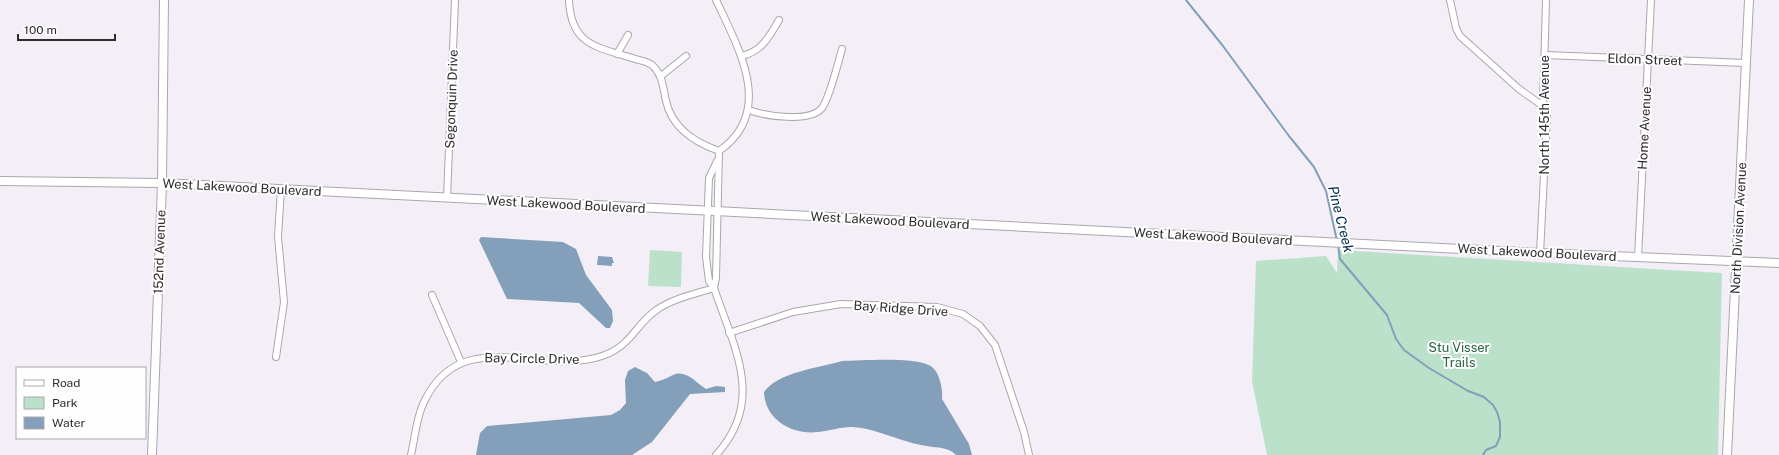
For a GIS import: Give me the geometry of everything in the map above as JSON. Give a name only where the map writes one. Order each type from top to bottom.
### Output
[{"type":"street","name":"152nd Avenue","points":[[152,455],[162,183],[164,0]]},
{"type":"street","name":"Segonquin Drive","points":[[447,198],[455,0]]},
{"type":"street","points":[[569,0],[574,24],[584,39],[601,50],[651,64],[661,76],[666,103],[677,126],[699,142],[719,150]]},
{"type":"street","points":[[716,0],[735,37],[742,56],[749,94],[748,110],[739,130],[719,150],[717,161],[709,178],[706,266],[709,281],[714,288],[742,374],[744,395],[737,426],[730,439],[716,455]]},
{"type":"street","points":[[1450,0],[1456,28],[1460,36],[1520,90],[1543,106]]},
{"type":"street","name":"North 145th Avenue","points":[[1540,253],[1547,117],[1543,106],[1546,0]]},
{"type":"street","name":"Home Avenue","points":[[1638,257],[1651,0]]},
{"type":"street","name":"North Division Avenue","points":[[1727,455],[1749,0]]},
{"type":"street","points":[[742,56],[754,52],[762,46],[779,20]]},
{"type":"street","points":[[617,54],[628,35]]},
{"type":"street","points":[[748,110],[777,117],[817,112],[824,105],[842,49]]},
{"type":"street","name":"Eldon Street","points":[[1545,55],[1746,63]]},
{"type":"street","points":[[661,76],[686,56]]},
{"type":"street","points":[[714,288],[716,278],[720,169],[717,161]]},
{"type":"street","name":"West Lakewood Boulevard","points":[[0,181],[162,183],[1540,253],[1779,262]]},
{"type":"street","points":[[276,357],[284,302],[278,237],[281,189]]},
{"type":"street","name":"Bay Circle Drive","points":[[411,455],[423,403],[431,388],[461,362],[478,357],[568,361],[594,358],[604,355],[627,343],[647,318],[658,309],[714,288]]},
{"type":"street","points":[[432,295],[461,362]]},
{"type":"street","name":"Bay Ridge Drive","points":[[729,333],[793,312],[841,304],[937,308],[958,313],[976,323],[995,345],[1013,395],[1029,455]]},
{"type":"green space","points":[[650,250],[682,252],[681,287],[648,286]]},
{"type":"green space","name":"Stu Visser Trails","points":[[1338,250],[1722,273],[1718,455],[1267,455],[1252,381],[1256,261],[1326,256],[1337,273]]},
{"type":"water","points":[[481,237],[563,242],[576,249],[586,275],[612,310],[613,321],[610,328],[606,328],[579,303],[507,299],[479,240]]},
{"type":"water","points":[[598,256],[612,257],[614,263],[612,263],[612,266],[597,265]]},
{"type":"water","points":[[902,360],[914,361],[932,367],[937,373],[940,382],[942,399],[969,444],[972,455],[956,455],[950,450],[908,442],[860,428],[847,427],[818,432],[799,431],[782,424],[775,418],[769,410],[764,392],[770,385],[789,375],[842,361]]},
{"type":"water","points":[[635,367],[647,373],[655,382],[673,375],[682,374],[687,375],[706,389],[716,386],[725,387],[725,392],[690,394],[652,442],[632,455],[476,455],[480,433],[487,426],[611,415],[620,410],[626,403],[625,380],[628,371]]},
{"type":"waterway","name":"Pine Creek","points":[[1186,0],[1223,46],[1289,136],[1314,167],[1326,191],[1337,241]]},
{"type":"waterway","name":"Pine Creek","points":[[1338,245],[1340,259],[1387,315],[1396,339],[1404,350],[1429,368],[1468,391],[1484,397],[1493,405],[1500,422],[1500,437],[1496,446],[1486,450],[1483,455]]}]
